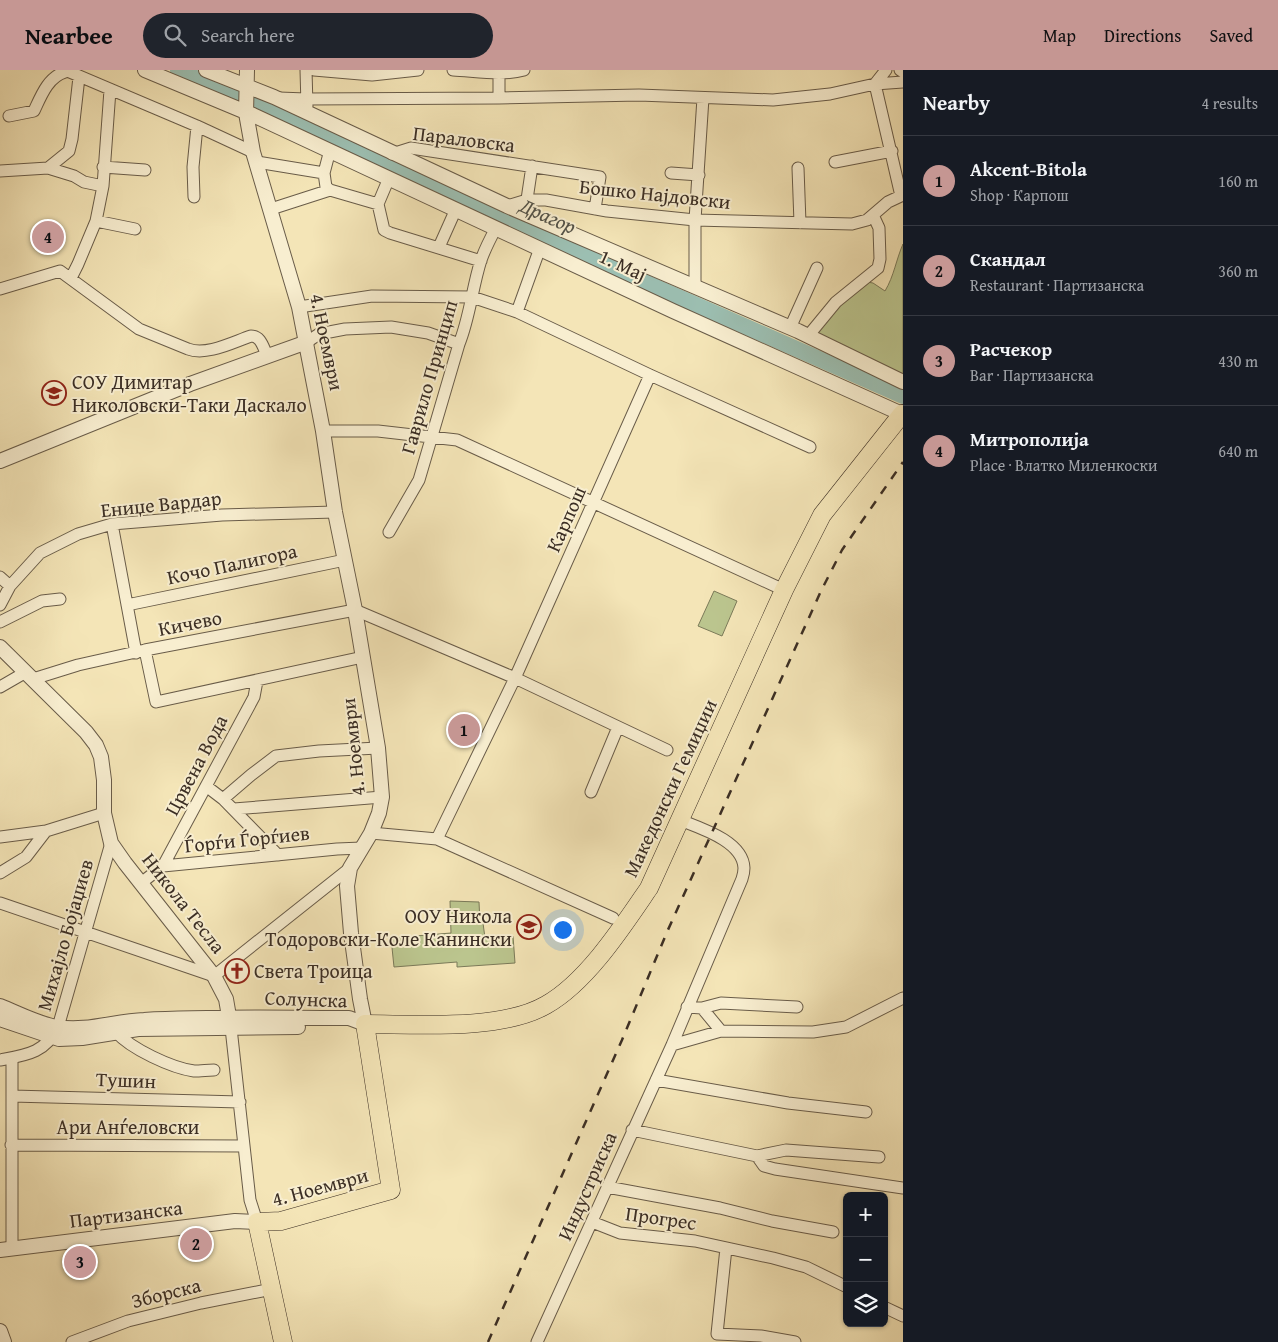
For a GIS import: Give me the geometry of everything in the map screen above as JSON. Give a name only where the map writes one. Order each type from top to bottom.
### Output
[{"type":"main road","name":"Македонски Гемиџии","points":[[365,1024],[482,1023],[520,1016],[546,1006],[566,991],[588,969],[624,925],[649,888],[784,590],[822,515],[902,414]]},
{"type":"main road","name":"4. Ноември","points":[[258,1222],[281,1221],[391,1190],[365,1024]]},
{"type":"main road","name":"Никола Тесла","points":[[258,1222],[283,1342]]},
{"type":"street","name":"1. Мај","points":[[145,70],[239,108],[246,113],[330,150],[673,311],[902,414]]},
{"type":"street","name":"1. Мај","points":[[206,70],[274,97],[306,106],[392,154],[507,206],[526,207],[696,288],[808,336],[903,382]]},
{"type":"street","name":"4. Ноември","points":[[247,70],[246,113],[255,157],[299,307],[307,342],[335,512],[355,610],[378,748],[382,797],[379,813],[371,833],[350,868],[347,886],[359,990],[365,1024]]},
{"type":"street","points":[[306,70],[306,106],[499,98],[639,96],[773,100],[830,94],[875,84],[903,82]]},
{"type":"street","points":[[314,70],[372,75],[418,70]]},
{"type":"street","points":[[453,70],[518,72],[524,70]]},
{"type":"street","points":[[875,84],[886,70]]},
{"type":"street","points":[[9,116],[34,111],[46,86],[58,74],[65,71],[197,126],[255,157],[324,173]]},
{"type":"street","points":[[492,71],[499,98]]},
{"type":"street","points":[[48,168],[69,152],[79,77]]},
{"type":"street","points":[[875,84],[902,196]]},
{"type":"street","points":[[71,278],[96,221],[102,186],[110,90]]},
{"type":"street","points":[[696,288],[695,220],[703,98]]},
{"type":"street","points":[[194,197],[193,167],[197,126]]},
{"type":"street","name":"Параловска","points":[[392,154],[411,148],[600,177],[595,209]]},
{"type":"street","points":[[330,150],[324,173],[326,187],[330,190],[378,204]]},
{"type":"street","points":[[836,162],[892,151]]},
{"type":"street","name":"Параловска","points":[[526,207],[532,166]]},
{"type":"street","points":[[103,167],[145,170]]},
{"type":"street","points":[[0,171],[48,168],[74,176],[84,182],[102,186]]},
{"type":"street","points":[[798,168],[800,223]]},
{"type":"street","points":[[671,173],[699,175]]},
{"type":"street","points":[[389,178],[378,204],[384,230],[481,261]]},
{"type":"street","points":[[271,209],[330,190]]},
{"type":"street","name":"Бошко Најдовски","points":[[526,207],[546,200],[595,209],[695,220],[852,224],[867,220],[888,202],[902,196]]},
{"type":"street","points":[[439,247],[456,209]]},
{"type":"street","points":[[808,336],[836,302],[878,268],[880,259],[879,228],[873,215]]},
{"type":"street","points":[[96,221],[135,229]]},
{"type":"street","name":"Гаврило Принцип","points":[[389,532],[419,480],[459,344],[467,324],[481,261],[496,228]]},
{"type":"street","points":[[517,312],[540,248]]},
{"type":"street","points":[[790,328],[817,268]]},
{"type":"street","points":[[0,289],[60,271],[139,329],[194,352],[210,350],[256,336],[267,355]]},
{"type":"street","points":[[299,307],[372,296],[472,297],[517,312],[650,375],[810,447]]},
{"type":"street","points":[[0,461],[181,388],[267,355],[307,342],[319,334],[345,329],[391,327],[428,333],[459,344]]},
{"type":"street","name":"Карпош","points":[[437,839],[515,678],[650,375]]},
{"type":"street","points":[[323,431],[378,431],[457,440],[784,590]]},
{"type":"street","name":"Ениџе Вардар","points":[[0,605],[10,586],[40,553],[78,534],[112,524],[222,516],[335,512]]},
{"type":"street","points":[[112,524],[127,605],[140,651]]},
{"type":"street","name":"Кочо Палигора","points":[[127,605],[345,560]]},
{"type":"street","points":[[0,577],[10,586]]},
{"type":"street","points":[[0,622],[42,601],[60,599]]},
{"type":"street","points":[[355,610],[515,678],[667,750]]},
{"type":"street","name":"Кичево","points":[[0,687],[29,676],[140,651],[355,610]]},
{"type":"street","name":"Никола Тесла","points":[[0,647],[86,732],[99,750],[103,765],[104,813],[111,842],[214,976],[226,999],[231,1023],[250,1200],[258,1222]]},
{"type":"street","name":"Црвена Вода","points":[[140,651],[156,702],[363,657]]},
{"type":"street","name":"Црвена Вода","points":[[163,866],[254,697],[257,681]]},
{"type":"street","points":[[591,792],[618,727]]},
{"type":"street","points":[[224,799],[276,756],[320,751],[378,748]]},
{"type":"street","points":[[206,786],[224,799],[278,855]]},
{"type":"street","points":[[234,810],[382,797]]},
{"type":"street","points":[[1,834],[46,831],[104,813]]},
{"type":"street","name":"Индустриска","points":[[537,1342],[672,1045],[742,880],[744,866],[738,853],[722,838],[680,820]]},
{"type":"street","points":[[0,872],[26,858],[46,831]]},
{"type":"street","points":[[371,833],[437,839],[613,918]]},
{"type":"street","name":"Михајло Бојаџиев","points":[[55,1032],[111,842]]},
{"type":"street","name":"Ѓорѓи Ѓорѓиев","points":[[141,883],[163,866],[362,848]]},
{"type":"street","points":[[0,903],[214,976],[350,868]]},
{"type":"street","points":[[672,1045],[721,1031],[813,1032],[833,1030],[846,1027],[903,998]]},
{"type":"street","points":[[688,1007],[702,1008],[721,1003],[796,1007]]},
{"type":"street","name":"Солунска","points":[[0,1006],[70,1039],[116,1032],[231,1023]]},
{"type":"street","points":[[702,1008],[721,1031]]},
{"type":"street","name":"Солунска","points":[[0,1019],[55,1032],[144,1020],[349,1027],[365,1024]]},
{"type":"street","points":[[6,1249],[12,1146],[12,1096],[6,1059],[41,1049],[55,1032]]},
{"type":"street","points":[[116,1032],[134,1048],[175,1066],[195,1071],[214,1070]]},
{"type":"street","points":[[656,1080],[788,1103],[866,1112]]},
{"type":"street","name":"Тушин","points":[[12,1096],[240,1102]]},
{"type":"street","points":[[632,1130],[757,1156],[786,1150],[879,1157]]},
{"type":"street","name":"Ари Анѓеловски","points":[[12,1146],[244,1146]]},
{"type":"street","points":[[757,1156],[764,1166],[775,1170],[903,1188]]},
{"type":"street","points":[[607,1187],[720,1208],[772,1222],[833,1232]]},
{"type":"street","name":"Партизанска","points":[[6,1249],[235,1221],[258,1222]]},
{"type":"street","name":"Прогрес","points":[[592,1222],[620,1233],[695,1241],[806,1267],[843,1285]]},
{"type":"street","points":[[726,1248],[716,1338],[761,1336],[795,1342]]},
{"type":"street","name":"Зборска","points":[[72,1342],[128,1322],[272,1289]]},
{"type":"street","points":[[888,1309],[903,1316]]},
{"type":"street","points":[[0,1331],[4,1342]]},
{"type":"green space","points":[[903,244],[903,374],[818,338],[817,334],[826,318],[867,282],[873,283],[885,291],[891,280]]},
{"type":"green space","points":[[714,591],[737,601],[722,636],[698,626]]},
{"type":"green space","points":[[450,901],[479,902],[480,923],[483,923],[485,938],[513,936],[515,963],[457,967],[457,962],[394,967],[391,938],[451,933]]},
{"type":"waterway","name":"Драгор","points":[[178,70],[549,240],[903,396]]},
{"type":"railway","points":[[488,1342],[622,1040],[667,932],[821,591],[842,550],[903,462]]},
{"type":"place","name":"Митрополија","points":[[48,237]]},
{"type":"place","name":"СОУ Димитар Николовски-Таки Даскало","points":[[54,393]]},
{"type":"place","name":"Akcent-Bitola","points":[[464,730]]},
{"type":"place","name":"ООУ Никола Тодоровски-Коле Канински","points":[[529,927]]},
{"type":"place","name":"Света Троица","points":[[237,971]]},
{"type":"place","name":"Скандал","points":[[196,1244]]},
{"type":"place","name":"Расчекор","points":[[80,1262]]}]
